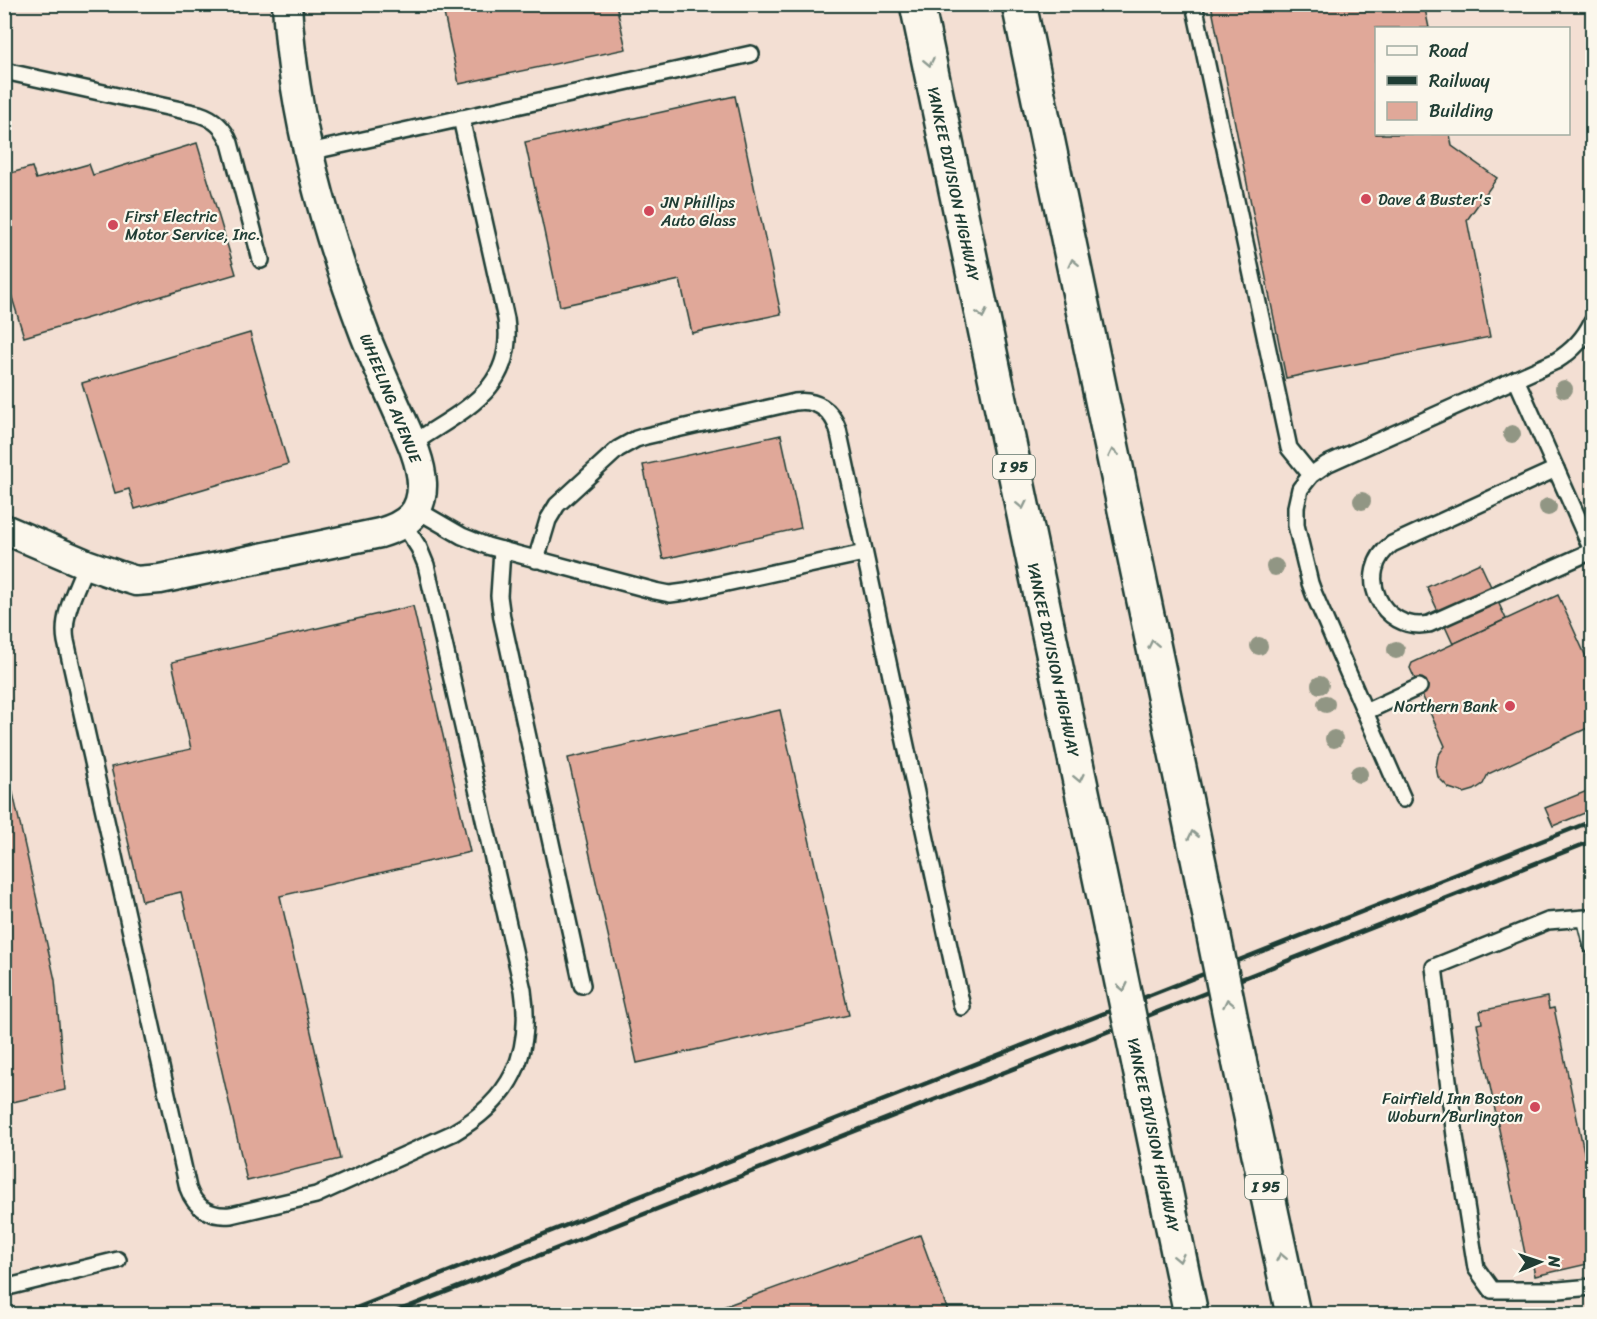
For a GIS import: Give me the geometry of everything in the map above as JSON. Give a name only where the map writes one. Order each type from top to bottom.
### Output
[{"type":"highway","name":"YANKEE DIVISION HIGHWAY","points":[[917,4],[1191,1314]]},
{"type":"highway","name":"I 95","points":[[1018,4],[1293,1314]]},
{"type":"street","name":"WHEELING AVENUE","points":[[287,4],[296,86],[309,153],[328,230],[370,347],[412,444],[421,472],[421,499],[410,517]]},
{"type":"street","points":[[4,529],[86,564],[136,581],[160,579],[360,538],[390,530],[410,517]]},
{"type":"lane","points":[[1194,4],[1288,448],[1311,475]]},
{"type":"lane","points":[[309,153],[751,54]]},
{"type":"lane","points":[[4,71],[199,114],[213,120],[223,130],[230,143],[261,260]]},
{"type":"lane","points":[[412,444],[482,396],[500,374],[508,347],[506,319],[461,118]]},
{"type":"lane","points":[[1403,799],[1314,594],[1296,525],[1297,498],[1311,475],[1327,464],[1549,365],[1569,352],[1593,322]]},
{"type":"lane","points":[[1516,380],[1593,551],[1429,624],[1415,625],[1397,620],[1384,608],[1377,597],[1374,583],[1379,558],[1388,547],[1556,469]]},
{"type":"lane","points":[[536,560],[548,520],[557,505],[610,456],[627,444],[646,436],[802,401],[822,407],[832,416],[836,423],[962,1006]]},
{"type":"lane","points":[[410,517],[502,550],[670,594],[864,553]]},
{"type":"lane","points":[[86,564],[68,610],[65,635],[188,1188],[194,1200],[204,1210],[217,1215],[231,1215],[316,1195],[453,1133],[488,1108],[502,1092],[521,1054],[526,1011],[523,990],[426,565],[410,517]]},
{"type":"lane","points":[[502,550],[500,596],[502,618],[582,985]]},
{"type":"lane","points":[[1365,712],[1419,687]]},
{"type":"lane","points":[[1593,946],[1589,919],[1548,921],[1434,967],[1455,1136],[1476,1268],[1492,1290],[1559,1290],[1593,1287]]},
{"type":"lane","points":[[4,1288],[118,1260]]},
{"type":"building","points":[[442,4],[616,4],[626,49],[459,84]]},
{"type":"building","name":"Dave & Buster's","points":[[1211,4],[1424,4],[1429,27],[1375,27],[1375,135],[1450,135],[1452,146],[1497,178],[1467,220],[1490,337],[1286,378]]},
{"type":"building","name":"JN Phillips Auto Glass","points":[[735,96],[781,314],[692,333],[680,280],[560,306],[525,142]]},
{"type":"building","name":"First Electric Motor Service, Inc.","points":[[197,143],[236,274],[24,337],[4,271],[4,175],[32,167],[36,179],[89,164],[93,175]]},
{"type":"building","points":[[250,333],[288,464],[135,509],[129,489],[115,493],[82,383]]},
{"type":"building","points":[[781,435],[801,528],[663,559],[643,465]]},
{"type":"building","points":[[1480,563],[1506,619],[1453,644],[1427,587]]},
{"type":"building","name":"Northern Bank","points":[[1558,595],[1592,670],[1592,726],[1488,774],[1483,784],[1474,790],[1464,793],[1449,788],[1438,777],[1436,767],[1438,756],[1445,746],[1410,668],[1412,663]]},
{"type":"building","points":[[413,606],[470,852],[280,896],[340,1159],[247,1181],[181,892],[142,901],[111,767],[191,749],[172,662]]},
{"type":"building","points":[[780,710],[849,1015],[637,1063],[568,758]]},
{"type":"building","points":[[4,753],[55,980],[65,1090],[4,1104]]},
{"type":"building","points":[[1592,789],[1592,810],[1553,826],[1545,808]]},
{"type":"building","name":"Fairfield Inn Boston Woburn/Burlington","points":[[1547,997],[1549,1009],[1554,1008],[1592,1190],[1592,1263],[1535,1276],[1532,1261],[1527,1263],[1477,1024],[1482,1023],[1480,1011]]},
{"type":"building","points":[[920,1235],[949,1314],[710,1314],[709,1312]]},
{"type":"railway","points":[[341,1314],[1592,821]]},
{"type":"railway","points":[[390,1314],[1592,841]]},
{"type":"place","name":"Dave & Buster's","points":[[1366,199]]},
{"type":"place","name":"JN Phillips Auto Glass","points":[[649,211]]},
{"type":"place","name":"First Electric Motor Service, Inc.","points":[[113,225]]},
{"type":"place","name":"Northern Bank","points":[[1510,706]]},
{"type":"place","name":"Fairfield Inn Boston Woburn/Burlington","points":[[1535,1107]]}]
